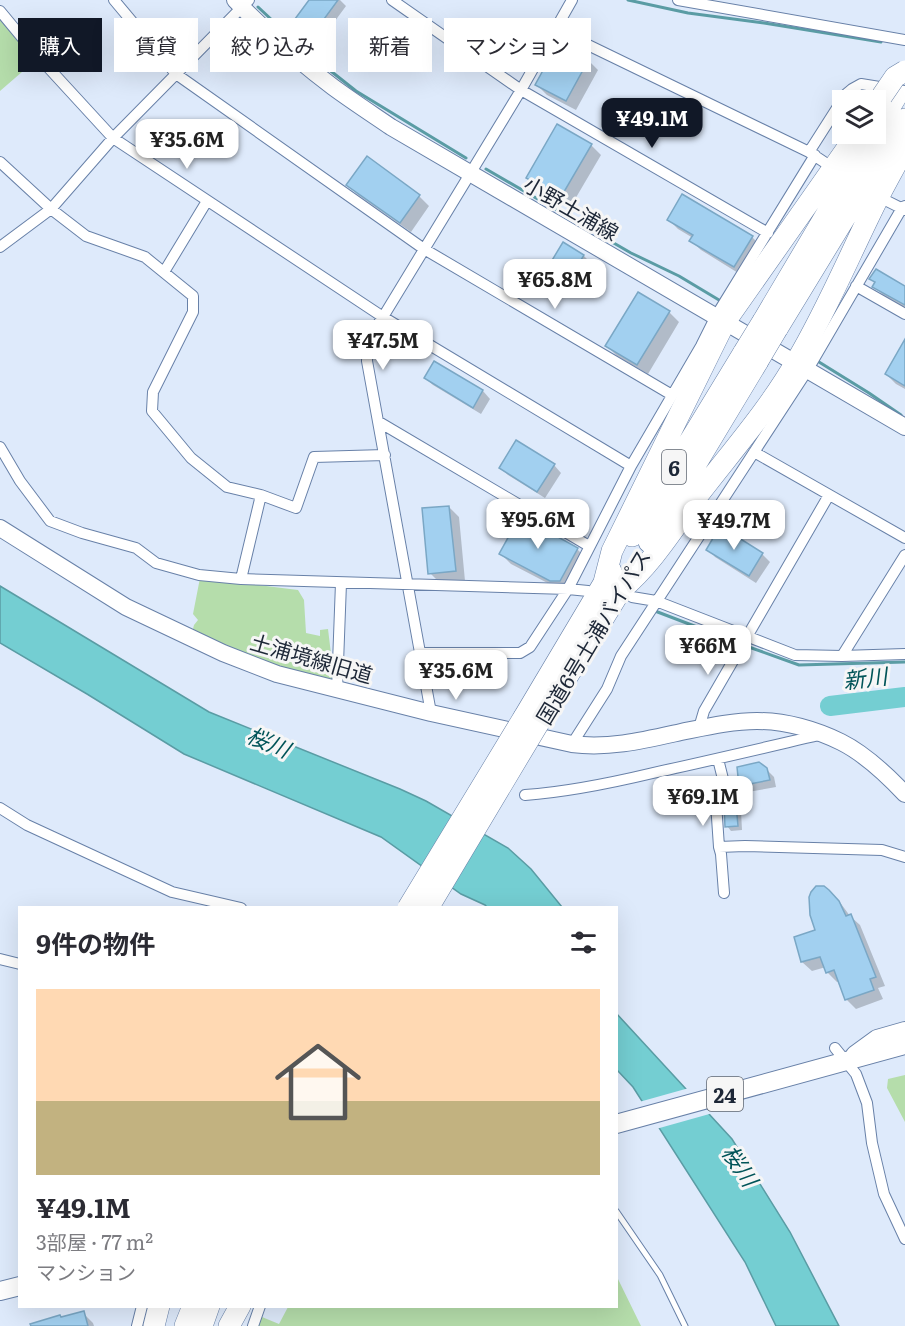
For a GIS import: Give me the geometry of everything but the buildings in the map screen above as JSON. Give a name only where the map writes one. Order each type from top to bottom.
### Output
[{"type":"highway","name":"国道6号土浦バイパス","points":[[886,109],[893,94],[895,77],[905,71]]},
{"type":"highway","name":"国道6号土浦バイパス","points":[[770,325],[905,119]]},
{"type":"highway","points":[[850,144],[720,319],[612,551],[612,590],[637,576],[771,402],[801,367],[877,200],[905,147]]},
{"type":"highway","name":"国道6号土浦バイパス","points":[[409,906],[531,721],[612,590],[770,325],[868,144]]},
{"type":"highway","name":"国道6号土浦バイパス","points":[[429,906],[531,721]]},
{"type":"highway","points":[[154,1326],[158,1308]]},
{"type":"highway","points":[[185,1326],[192,1308]]},
{"type":"highway","points":[[202,1326],[208,1308]]},
{"type":"highway","points":[[229,1326],[239,1308]]},
{"type":"main road","name":"24","points":[[838,1058],[877,1039],[905,1031]]},
{"type":"main road","name":"24","points":[[618,1123],[838,1058],[905,1045]]},
{"type":"main road","name":"24","points":[[838,1058],[870,1064],[905,1056]]},
{"type":"main road","points":[[0,1291],[18,1286]]},
{"type":"street","points":[[114,0],[176,74],[424,249],[672,395]]},
{"type":"street","points":[[392,0],[521,90],[768,233]]},
{"type":"street","points":[[561,18],[572,0]]},
{"type":"street","points":[[678,0],[905,40]]},
{"type":"street","points":[[0,247],[51,209],[113,138],[242,2]]},
{"type":"street","name":"小野土浦線","points":[[242,2],[286,49],[334,88],[391,127],[905,427]]},
{"type":"street","points":[[0,11],[34,52],[113,138],[383,317],[631,466]]},
{"type":"street","points":[[591,47],[812,154],[830,166]]},
{"type":"street","points":[[431,713],[367,361],[368,345],[371,334],[531,72]]},
{"type":"street","points":[[420,653],[520,652],[530,647],[568,589],[631,466],[720,319],[846,94],[861,84],[893,94]]},
{"type":"street","points":[[0,162],[51,209],[86,236],[145,256],[192,296],[193,312],[153,392],[152,411],[191,458],[227,487],[261,495],[297,508],[314,457],[385,455]]},
{"type":"street","points":[[164,272],[207,201]]},
{"type":"street","points":[[573,744],[607,689],[621,656],[754,452],[801,367],[856,286],[904,208],[887,201]]},
{"type":"street","points":[[856,286],[905,314]]},
{"type":"street","points":[[379,422],[589,546]]},
{"type":"street","points":[[0,447],[20,481],[50,521],[82,533],[136,548],[156,563],[200,574],[241,579],[341,583],[612,590],[656,601],[795,655],[905,654]]},
{"type":"street","points":[[754,452],[905,538]]},
{"type":"street","points":[[241,579],[261,495]]},
{"type":"street","points":[[699,728],[704,711],[829,495]]},
{"type":"street","name":"土浦境線旧道","points":[[0,528],[126,607],[223,653],[277,674],[431,713],[573,744],[600,746],[622,744],[733,722],[778,722],[803,728],[842,743],[905,794]]},
{"type":"street","points":[[842,656],[905,555]]},
{"type":"street","points":[[337,690],[341,583]]},
{"type":"street","points":[[525,795],[598,785],[819,734]]},
{"type":"street","points":[[718,759],[725,787],[716,803],[724,893]]},
{"type":"street","points":[[0,808],[27,825],[172,892],[232,906]]},
{"type":"street","points":[[719,847],[882,850],[905,857]]},
{"type":"street","points":[[0,959],[18,964]]},
{"type":"street","points":[[838,1058],[856,1074],[867,1103],[872,1143],[884,1194],[905,1239]]},
{"type":"street","points":[[137,1326],[142,1308]]},
{"type":"street","points":[[255,1325],[259,1308]]},
{"type":"lane","points":[[618,1214],[660,1275],[685,1326]]},
{"type":"shaded area","points":[[0,16],[18,37],[18,72],[22,72],[0,91]]},
{"type":"shaded area","points":[[200,578],[298,590],[304,600],[306,633],[320,636],[320,630],[328,629],[335,687],[278,671],[192,633],[198,620],[193,614]]},
{"type":"shaded area","points":[[905,1075],[905,1122],[887,1088],[888,1079]]},
{"type":"shaded area","points":[[618,1279],[641,1326],[258,1326],[262,1317],[279,1324],[287,1308],[618,1308]]},
{"type":"water","name":"桜川","points":[[0,586],[209,712],[426,801],[508,848],[531,869],[561,906],[486,906],[461,894],[381,837],[184,754],[0,643]]},
{"type":"water","name":"桜川","points":[[618,1015],[732,1139],[790,1232],[839,1326],[776,1326],[745,1262],[633,1087],[618,1071]]},
{"type":"pier","points":[[689,1088],[713,1113],[656,1129],[639,1102]]},
{"type":"waterway","points":[[628,0],[688,13],[881,42]]},
{"type":"waterway","points":[[258,7],[303,49],[356,91],[466,158]]},
{"type":"waterway","points":[[486,169],[631,253],[679,276],[719,300]]},
{"type":"waterway","points":[[819,362],[901,415]]},
{"type":"waterway","points":[[655,611],[731,640]]},
{"type":"waterway","points":[[746,646],[799,665],[905,662]]},
{"type":"waterway","name":"新川","points":[[830,706],[905,697]]}]
